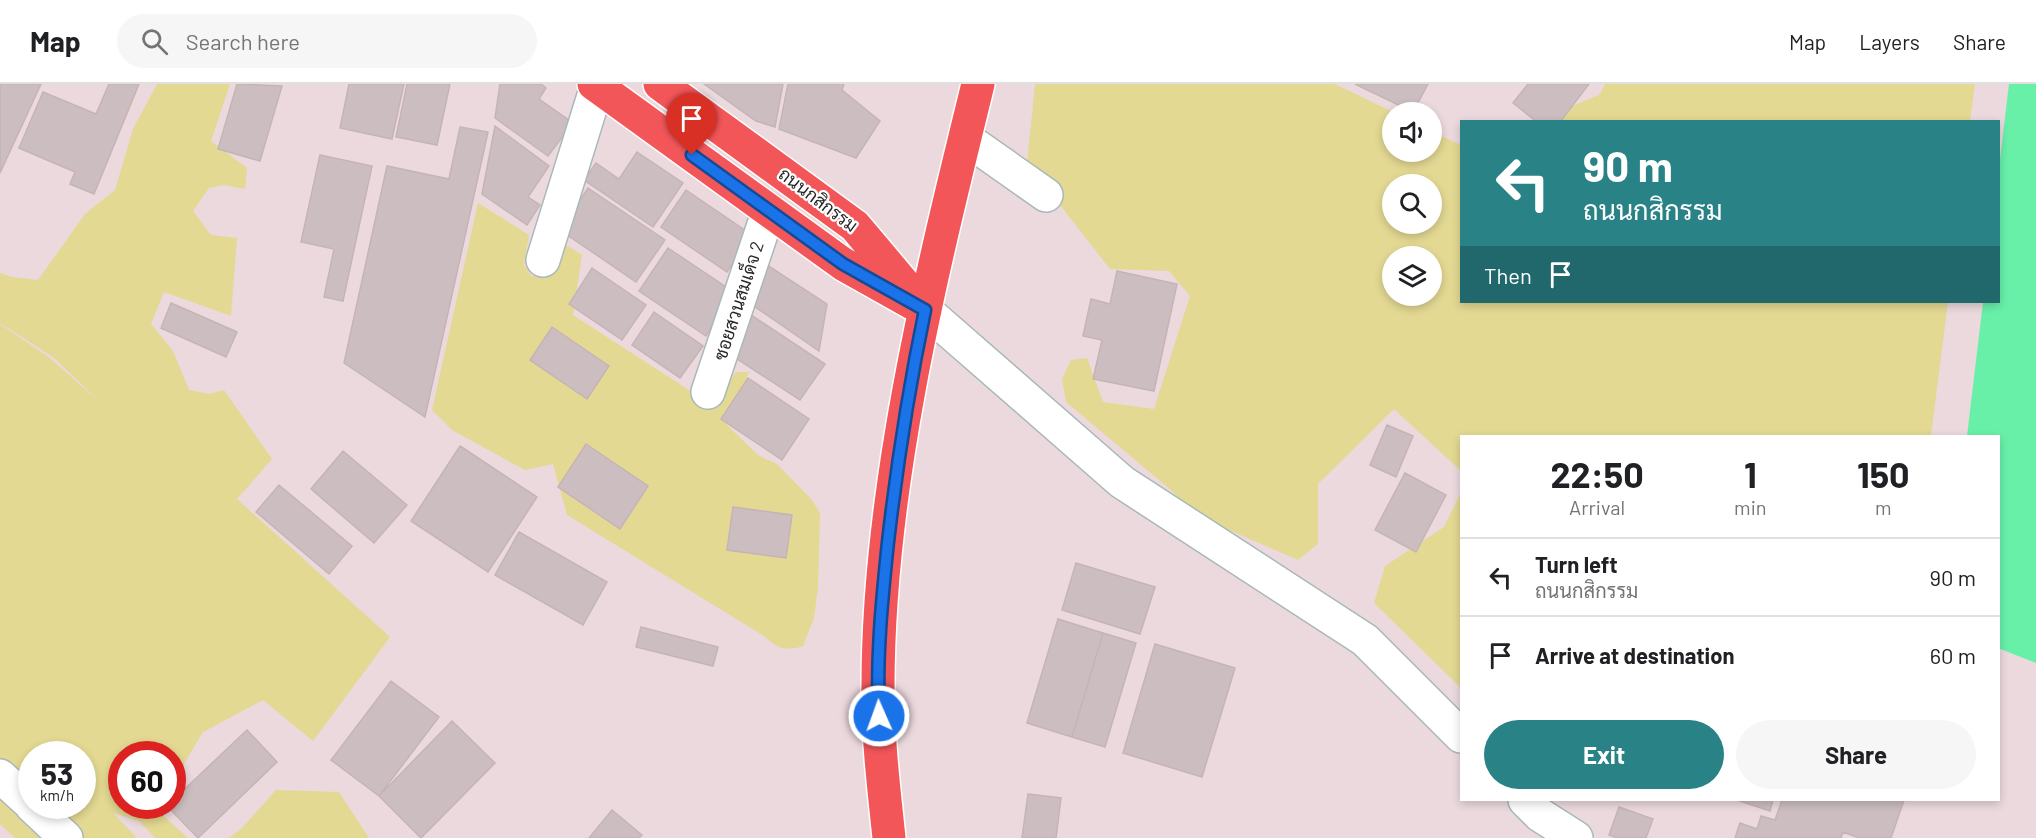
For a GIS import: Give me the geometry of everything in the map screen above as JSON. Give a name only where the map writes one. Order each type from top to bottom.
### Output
[{"type":"main road","name":"ถนนกสิกรรม","points":[[660,84],[855,226],[925,310]]},
{"type":"main road","points":[[889,838],[878,694],[881,602],[893,498],[913,366],[978,84]]},
{"type":"main road","name":"ถนนกสิกรรม","points":[[595,85],[843,264],[925,310]]},
{"type":"street","points":[[543,260],[595,85]]},
{"type":"street","points":[[964,138],[1046,195]]},
{"type":"street","name":"ซอยสวนสมเด็จ 2","points":[[708,392],[769,210]]},
{"type":"street","points":[[925,310],[1122,482],[1365,640],[1460,735]]},
{"type":"street","points":[[0,776],[18,792]]},
{"type":"street","points":[[1526,801],[1540,815],[1576,838]]},
{"type":"street","points":[[46,819],[66,838]]},
{"type":"shaded area","points":[[157,84],[230,84],[211,141],[247,168],[245,189],[224,185],[209,188],[193,211],[211,235],[237,238],[231,316],[164,292],[151,324],[173,351],[189,390],[209,394],[224,390],[272,459],[237,499],[390,637],[313,741],[263,700],[203,732],[186,760],[186,741],[108,741],[108,819],[119,819],[137,838],[15,838],[0,824],[0,324],[50,358],[102,404],[53,357],[0,323],[0,273],[38,280],[85,214],[115,190],[133,129]]},
{"type":"shaded area","points":[[1035,84],[1335,84],[1382,107],[1382,162],[1442,162],[1442,136],[1460,145],[1460,303],[1948,303],[1931,435],[1460,435],[1460,470],[1394,409],[1318,484],[1318,544],[1298,560],[1195,515],[1171,490],[1066,402],[1062,379],[1071,360],[1087,358],[1103,402],[1154,409],[1190,296],[1169,271],[1110,269],[1027,163]]},
{"type":"shaded area","points":[[1605,84],[1975,84],[1970,120],[1538,120],[1599,95]]},
{"type":"shaded area","points":[[2009,84],[2036,84],[2036,663],[2000,649],[2000,435],[1967,435],[1983,303],[2000,303],[2000,159]]},
{"type":"shaded area","points":[[478,203],[529,235],[524,265],[532,277],[563,243],[582,255],[573,315],[695,394],[717,399],[736,372],[749,372],[728,426],[758,455],[777,464],[812,500],[820,513],[818,587],[814,618],[803,646],[787,649],[778,646],[567,515],[553,464],[525,470],[452,430],[432,410]]},
{"type":"shaded area","points":[[1460,494],[1460,687],[1374,603],[1385,566],[1444,527]]},
{"type":"shaded area","points":[[276,790],[339,792],[369,838],[229,838],[241,829]]},
{"type":"shaded area","points":[[132,819],[167,819],[188,838],[155,838],[139,821]]},
{"type":"building","points":[[0,84],[41,84],[0,173]]},
{"type":"building","points":[[109,84],[139,84],[94,194],[70,184],[75,172],[19,148],[43,92],[96,114]]},
{"type":"building","points":[[237,84],[282,86],[260,161],[218,149]]},
{"type":"building","points":[[349,84],[404,84],[392,139],[340,128]]},
{"type":"building","points":[[407,84],[450,84],[437,145],[396,137]]},
{"type":"building","points":[[500,84],[541,84],[546,88],[539,99],[573,123],[548,156],[495,118]]},
{"type":"building","points":[[704,84],[783,84],[775,127],[756,121]]},
{"type":"building","points":[[788,84],[844,84],[842,90],[880,121],[856,158],[779,129]]},
{"type":"building","points":[[1355,84],[1428,84],[1418,102],[1392,102]]},
{"type":"building","points":[[1528,84],[1589,84],[1562,120],[1534,120],[1513,103]]},
{"type":"building","points":[[495,126],[549,166],[528,197],[540,205],[527,225],[482,194]]},
{"type":"building","points":[[460,127],[488,132],[425,417],[344,363],[387,166],[449,179]]},
{"type":"building","points":[[637,152],[683,183],[653,227],[584,180],[596,163],[619,179]]},
{"type":"building","points":[[320,155],[372,166],[343,301],[324,297],[334,249],[301,242]]},
{"type":"building","points":[[588,188],[665,240],[636,282],[560,230]]},
{"type":"building","points":[[686,190],[752,235],[727,272],[661,227]]},
{"type":"building","points":[[668,248],[735,293],[706,336],[639,291]]},
{"type":"building","points":[[761,261],[827,304],[819,351],[748,302]]},
{"type":"building","points":[[592,268],[646,305],[622,340],[569,304]]},
{"type":"building","points":[[1117,271],[1177,284],[1154,391],[1093,379],[1102,340],[1083,336],[1091,299],[1110,304]]},
{"type":"building","points":[[171,303],[237,332],[226,357],[161,328]]},
{"type":"building","points":[[745,311],[825,364],[800,400],[731,355]]},
{"type":"building","points":[[654,312],[703,346],[680,378],[632,345]]},
{"type":"building","points":[[552,327],[609,366],[587,399],[530,360]]},
{"type":"building","points":[[748,378],[809,419],[782,460],[721,419]]},
{"type":"building","points":[[1387,425],[1413,436],[1396,477],[1370,465]]},
{"type":"building","points":[[586,444],[648,486],[620,529],[558,487]]},
{"type":"building","points":[[460,446],[537,497],[488,572],[411,521]]},
{"type":"building","points":[[343,451],[407,505],[374,543],[311,489]]},
{"type":"building","points":[[1405,473],[1446,495],[1416,552],[1375,530]]},
{"type":"building","points":[[279,485],[352,546],[329,574],[256,512]]},
{"type":"building","points":[[733,507],[792,515],[786,558],[727,550]]},
{"type":"building","points":[[519,532],[607,582],[583,625],[495,575]]},
{"type":"building","points":[[1076,563],[1155,587],[1140,634],[1062,610]]},
{"type":"building","points":[[1058,619],[1103,633],[1072,737],[1027,723]]},
{"type":"building","points":[[641,627],[718,647],[713,666],[636,647]]},
{"type":"building","points":[[1103,633],[1136,643],[1105,747],[1072,737]]},
{"type":"building","points":[[1155,644],[1235,668],[1202,777],[1123,753]]},
{"type":"building","points":[[391,681],[439,717],[379,796],[331,760]]},
{"type":"building","points":[[452,721],[495,763],[421,838],[379,796]]},
{"type":"building","points":[[247,730],[277,762],[198,838],[180,819],[186,819],[186,788]]},
{"type":"building","points":[[1028,794],[1061,798],[1056,838],[1022,838]]},
{"type":"building","points":[[1740,801],[1773,801],[1770,811]]},
{"type":"building","points":[[1782,801],[1904,801],[1891,838],[1859,838],[1843,832],[1841,838],[1735,838],[1740,823],[1757,829],[1761,816],[1775,820]]},
{"type":"building","points":[[1619,807],[1653,819],[1646,838],[1617,838],[1609,835]]},
{"type":"building","points":[[612,810],[642,835],[639,838],[589,838]]},
{"type":"route","points":[[692,155],[843,264],[925,310],[913,366],[893,498],[881,602],[879,716]]}]
